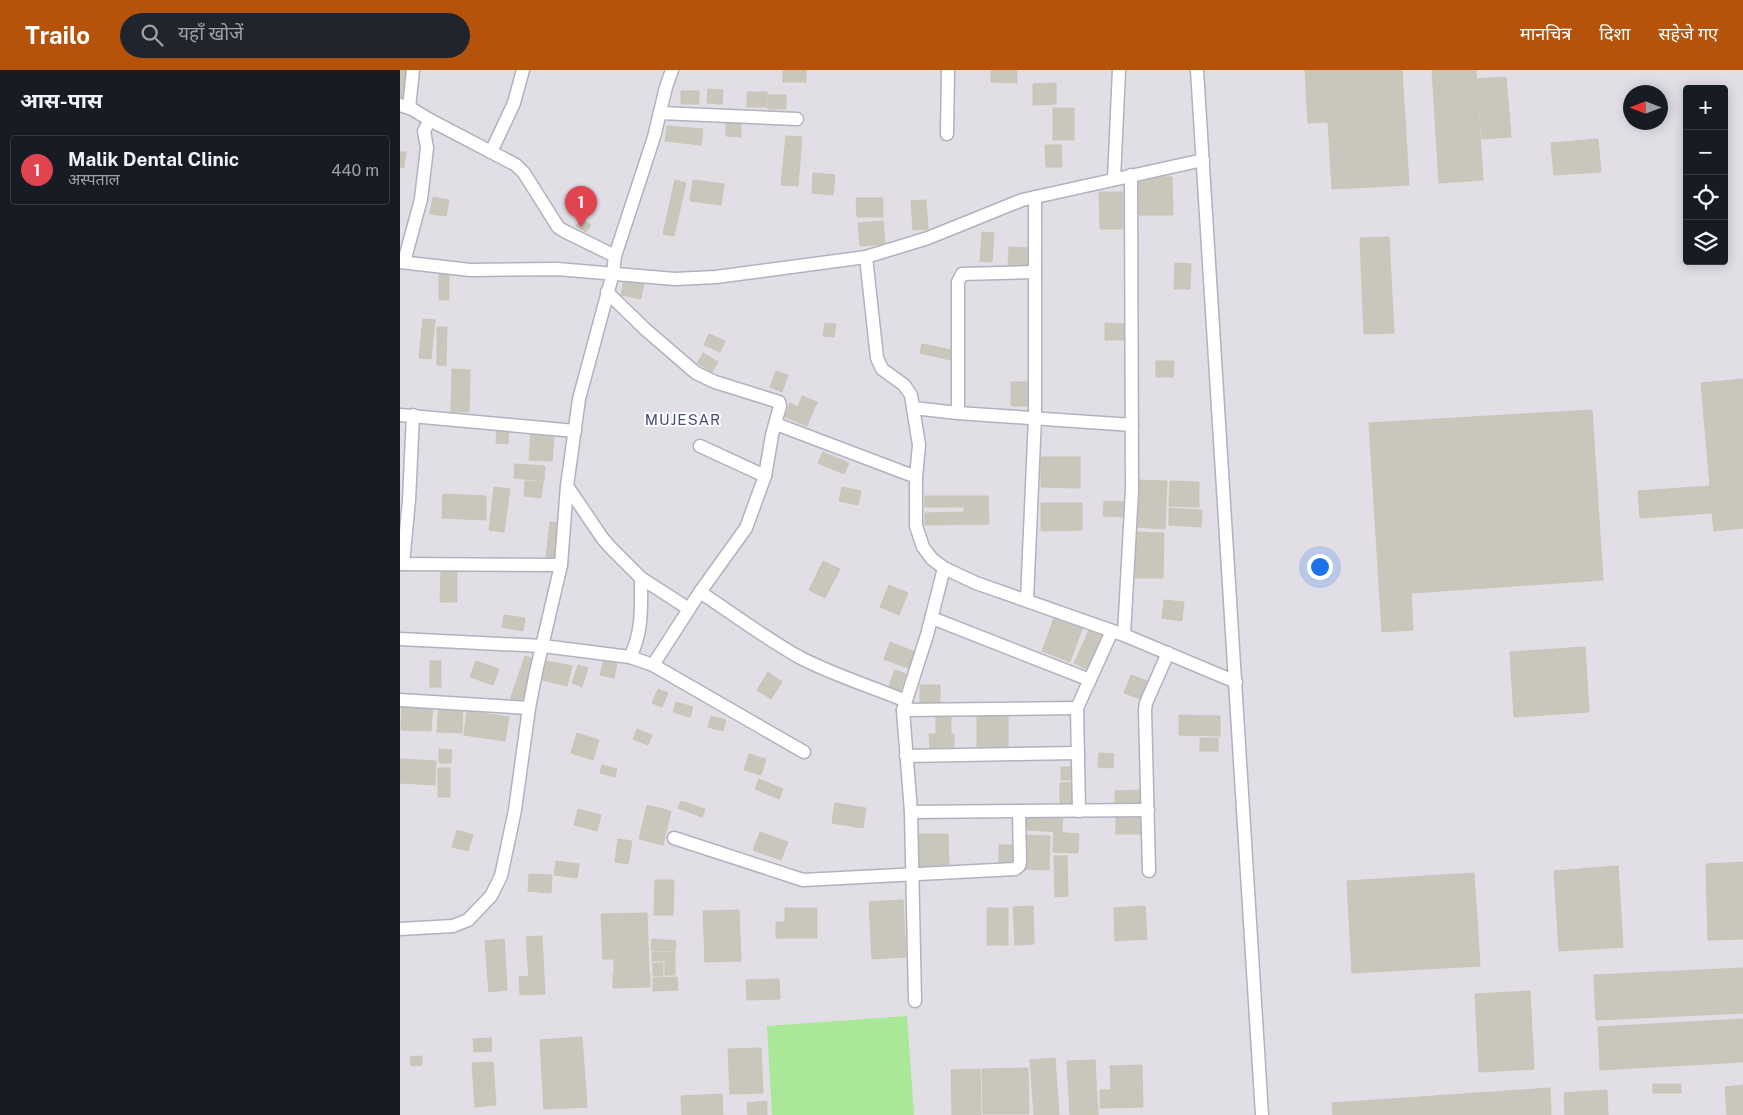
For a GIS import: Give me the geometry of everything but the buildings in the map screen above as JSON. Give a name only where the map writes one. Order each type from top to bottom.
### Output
[{"type":"street","points":[[412,70],[404,107],[520,169],[558,227],[615,256]]},
{"type":"street","points":[[491,152],[514,103],[523,70]]},
{"type":"street","points":[[400,929],[453,926],[468,920],[491,896],[501,876],[516,810],[529,708],[561,565],[568,486],[579,398],[613,273],[615,256],[672,70]]},
{"type":"street","points":[[947,134],[948,70]]},
{"type":"street","points":[[1114,179],[1119,70]]},
{"type":"street","points":[[1197,70],[1262,1115]]},
{"type":"street","points":[[660,113],[797,119]]},
{"type":"street","points":[[430,120],[424,131],[427,148],[421,199],[402,262],[470,270],[557,269],[675,279],[699,279],[866,257],[928,238],[1022,200],[1203,160]]},
{"type":"street","points":[[1079,811],[1077,708],[1090,680],[1118,633],[1132,490],[1131,175]]},
{"type":"street","points":[[1027,600],[1035,417],[1035,197]]},
{"type":"street","points":[[866,257],[876,358],[882,369],[907,389],[911,395],[918,444],[916,526],[923,547],[932,559],[944,568],[976,583],[1118,633],[1236,682]]},
{"type":"street","points":[[958,413],[959,278],[962,274],[1035,272]]},
{"type":"street","points":[[608,292],[645,329],[696,373],[715,382],[779,402],[780,406],[765,476],[746,528],[700,592],[653,665]]},
{"type":"street","points":[[913,408],[958,413],[1132,424]]},
{"type":"street","points":[[561,565],[402,564],[409,500],[406,415],[575,431]]},
{"type":"street","points":[[776,424],[916,477]]},
{"type":"street","points":[[700,446],[765,476]]},
{"type":"street","points":[[568,486],[603,539],[641,578],[689,609]]},
{"type":"street","points":[[915,1001],[911,812],[904,706],[932,618],[944,568]]},
{"type":"street","points":[[630,657],[640,631],[641,578]]},
{"type":"street","points":[[700,592],[801,658],[904,706],[1077,708]]},
{"type":"street","points":[[932,618],[1090,680]]},
{"type":"street","points":[[400,639],[543,646],[630,657],[653,665],[804,752]]},
{"type":"street","points":[[1149,871],[1145,710],[1146,702],[1168,653]]},
{"type":"street","points":[[400,700],[529,708]]},
{"type":"street","points":[[906,756],[1078,753]]},
{"type":"street","points":[[911,812],[1148,810]]},
{"type":"street","points":[[674,838],[803,880],[1015,869],[1019,866],[1020,861],[1019,811]]},
{"type":"shaded area","points":[[400,70],[1743,70],[1743,1115],[400,1115]]},
{"type":"green space","points":[[907,1016],[914,1115],[772,1115],[767,1026]]},
{"type":"place","name":"Malik Dental Clinic","points":[[581,227]]},
{"type":"district","name":"MUJESAR","points":[[683,420]]}]
